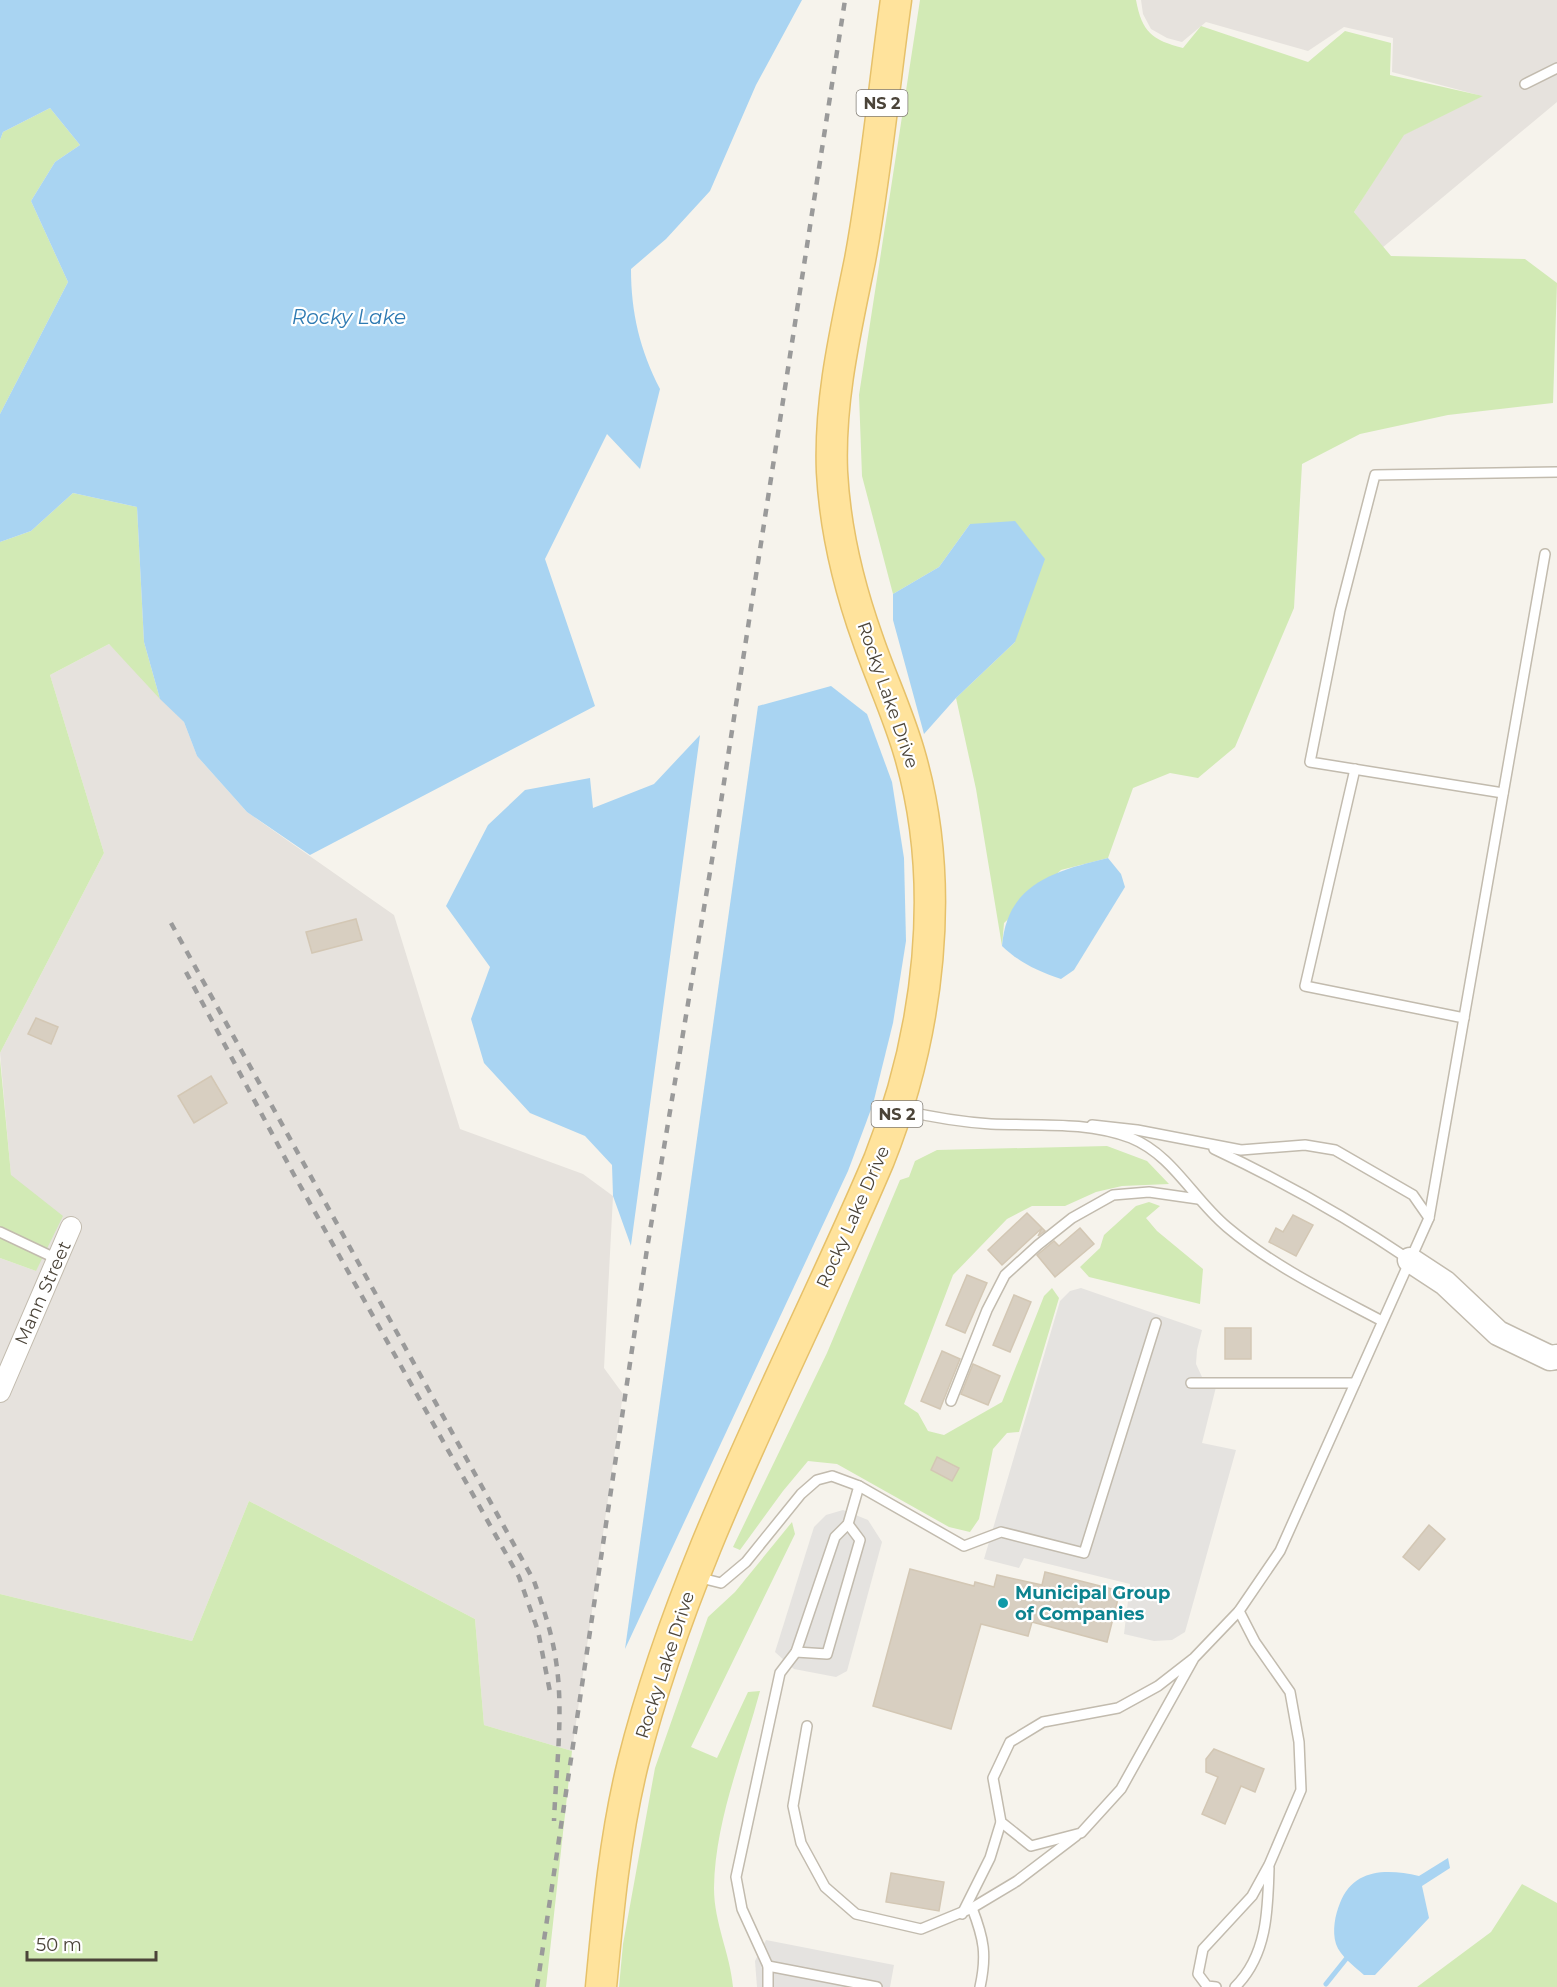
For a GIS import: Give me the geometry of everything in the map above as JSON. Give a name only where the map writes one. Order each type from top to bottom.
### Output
[{"type":"main road","name":"Rocky Lake Drive","points":[[601,1987],[612,1882],[624,1800],[673,1629],[717,1516],[845,1240],[899,1109],[914,1053],[924,992],[927,961],[928,855],[918,786],[909,750],[867,638],[840,536],[832,469],[834,414],[846,321],[860,259],[896,0]]},
{"type":"street","name":"Mann Street","points":[[0,1392],[71,1227]]},
{"type":"street","points":[[1410,1260],[1444,1283],[1498,1333],[1550,1358],[1557,1357]]},
{"type":"lane","points":[[1525,84],[1557,68]]},
{"type":"lane","points":[[1503,793],[1310,762],[1340,611],[1375,475],[1557,472]]},
{"type":"lane","points":[[962,1914],[990,1858],[1000,1821],[993,1778],[1010,1742],[1043,1722],[1118,1708],[1158,1686],[1194,1658],[1239,1611],[1280,1551],[1430,1218],[1545,554]]},
{"type":"lane","points":[[1355,769],[1305,986],[1464,1018]]},
{"type":"lane","points":[[899,1109],[936,1119],[990,1124],[1060,1125],[1137,1130],[1241,1150],[1305,1145],[1335,1150],[1413,1195],[1430,1218]]},
{"type":"lane","points":[[1060,1125],[1128,1137],[1144,1144],[1170,1165],[1198,1199],[1225,1226],[1256,1250],[1382,1321]]},
{"type":"lane","points":[[1206,1145],[1261,1171],[1367,1231],[1410,1260]]},
{"type":"lane","points":[[951,1401],[987,1310],[1005,1275],[1071,1218],[1113,1195],[1149,1192],[1198,1199]]},
{"type":"lane","points":[[0,1232],[57,1259]]},
{"type":"lane","points":[[695,1576],[721,1583],[746,1562],[801,1494],[817,1480],[832,1476],[859,1486],[964,1546],[1001,1532],[1084,1553],[1156,1323]]},
{"type":"lane","points":[[1191,1383],[1355,1383]]},
{"type":"lane","points":[[768,1987],[768,1966],[742,1908],[736,1877],[780,1673],[796,1652],[835,1537],[848,1524],[859,1486]]},
{"type":"lane","points":[[796,1652],[827,1654],[860,1540],[848,1524]]},
{"type":"lane","points":[[1216,1987],[1207,1986],[1198,1974],[1203,1949],[1252,1896],[1269,1865],[1301,1790],[1299,1742],[1290,1692],[1255,1642],[1239,1611]]},
{"type":"lane","points":[[807,1726],[793,1806],[801,1843],[825,1887],[856,1914],[921,1929],[962,1914],[1017,1881],[1081,1833],[1121,1789],[1194,1658]]},
{"type":"lane","points":[[1000,1821],[1031,1846],[1081,1833]]},
{"type":"lane","points":[[1235,1987],[1248,1974],[1261,1946],[1268,1906],[1269,1865]]},
{"type":"lane","points":[[972,1908],[981,1933],[985,1960],[980,1987]]},
{"type":"lane","points":[[768,1966],[877,1987]]},
{"type":"shaded area","points":[[1141,0],[1557,0],[1557,102],[1382,248],[1354,212],[1403,135],[1482,96],[1392,72],[1393,38],[1344,27],[1308,51],[1206,22],[1182,42],[1167,38],[1151,29],[1143,14]]},
{"type":"shaded area","points":[[109,644],[184,722],[197,756],[247,812],[394,915],[460,1129],[583,1174],[613,1196],[604,1368],[623,1394],[572,1751],[484,1725],[475,1619],[249,1501],[192,1641],[0,1594],[0,1258],[36,1271],[11,1176],[0,1053],[104,853],[50,675]]},
{"type":"shaded area","points":[[1081,1288],[1202,1330],[1196,1364],[1202,1377],[1217,1383],[1202,1443],[1236,1450],[1185,1632],[1172,1640],[1154,1641],[1124,1634],[1130,1584],[1024,1558],[1019,1568],[984,1559],[1060,1301],[1070,1291]]},
{"type":"shaded area","points":[[843,1510],[868,1520],[882,1542],[847,1671],[836,1677],[794,1669],[775,1652],[814,1527],[826,1515]]},
{"type":"shaded area","points":[[766,1940],[894,1965],[890,1987],[757,1987],[755,1961]]},
{"type":"green space","points":[[920,0],[1136,0],[1145,27],[1163,42],[1183,48],[1201,26],[1308,62],[1345,31],[1391,43],[1390,75],[1483,96],[1404,135],[1354,212],[1391,256],[1525,259],[1557,283],[1553,403],[1448,415],[1360,434],[1302,464],[1294,608],[1235,747],[1198,778],[1170,773],[1133,788],[1108,858],[1061,870],[1004,923],[1002,946],[976,789],[956,698],[1015,642],[970,524],[939,567],[893,594],[862,476],[859,395]]},
{"type":"green space","points":[[50,108],[80,145],[55,162],[31,201],[68,282],[0,414],[0,140],[3,132]]},
{"type":"green space","points":[[73,493],[137,507],[144,642],[160,699],[109,644],[50,675],[104,853],[0,1053],[0,542],[31,531]]},
{"type":"green space","points":[[0,1059],[11,1175],[63,1216],[36,1271],[0,1258]]},
{"type":"green space","points":[[1107,1146],[1147,1161],[1169,1184],[1122,1186],[1096,1192],[1065,1206],[1032,1206],[1007,1219],[953,1275],[904,1404],[918,1413],[928,1431],[944,1435],[1002,1402],[1044,1296],[1052,1288],[1059,1298],[1019,1432],[1007,1433],[993,1449],[979,1519],[970,1532],[949,1527],[837,1464],[808,1461],[740,1550],[733,1547],[827,1353],[900,1180],[909,1177],[915,1161],[937,1150]]},
{"type":"green space","points":[[1149,1202],[1160,1206],[1146,1218],[1157,1231],[1203,1269],[1200,1304],[1089,1277],[1080,1267],[1100,1248],[1104,1235],[1136,1206]]},
{"type":"green space","points":[[249,1501],[475,1619],[484,1725],[572,1751],[546,1987],[0,1987],[0,1594],[192,1641]]},
{"type":"green space","points":[[792,1522],[795,1534],[691,1747],[717,1758],[748,1692],[760,1691],[731,1788],[719,1838],[716,1863],[715,1901],[733,1987],[619,1987],[623,1944],[655,1768],[708,1617],[735,1592]]},
{"type":"green space","points":[[1522,1884],[1557,1903],[1557,1987],[1417,1987],[1491,1932]]},
{"type":"water","name":"Rocky Lake","points":[[0,0],[802,0],[756,85],[710,191],[666,239],[631,269],[638,331],[647,360],[660,389],[640,469],[607,434],[545,559],[595,706],[310,855],[247,812],[197,756],[184,722],[160,699],[144,642],[137,507],[73,493],[31,531],[0,542],[0,414],[68,282],[31,201],[55,162],[80,145],[50,108],[3,132],[0,140]]},
{"type":"water","points":[[1015,521],[1045,559],[1015,642],[956,698],[924,734],[893,620],[893,594],[939,567],[970,524]]},
{"type":"water","points":[[831,686],[867,714],[892,782],[904,858],[906,941],[893,1023],[873,1104],[848,1171],[625,1649],[758,706]]},
{"type":"water","points":[[700,735],[631,1246],[613,1196],[612,1165],[585,1136],[530,1113],[484,1063],[471,1019],[490,967],[446,906],[488,825],[525,790],[590,778],[593,808],[654,784]]},
{"type":"water","points":[[1108,858],[1121,874],[1125,887],[1074,970],[1061,979],[1029,966],[1002,946],[1006,925],[1013,908],[1037,883],[1070,868]]},
{"type":"water","points":[[1448,1858],[1450,1868],[1422,1886],[1429,1918],[1375,1975],[1364,1975],[1348,1961],[1336,1944],[1334,1928],[1340,1903],[1346,1892],[1363,1877],[1384,1872],[1419,1876]]},
{"type":"building","points":[[356,919],[362,940],[312,953],[306,932]]},
{"type":"building","points":[[36,1018],[58,1027],[51,1044],[28,1034]]},
{"type":"building","points":[[211,1076],[227,1103],[194,1123],[178,1096]]},
{"type":"building","points":[[1027,1213],[1042,1228],[1002,1265],[988,1250]]},
{"type":"building","points":[[1293,1215],[1313,1225],[1296,1256],[1269,1242],[1276,1228],[1283,1232]]},
{"type":"building","points":[[1080,1228],[1094,1244],[1055,1277],[1037,1255],[1054,1241],[1059,1246]]},
{"type":"building","points":[[967,1275],[987,1283],[965,1333],[946,1325]]},
{"type":"building","points":[[1014,1295],[1031,1302],[1010,1352],[993,1345]]},
{"type":"building","points":[[1225,1328],[1251,1328],[1251,1359],[1225,1359]]},
{"type":"building","points":[[942,1351],[960,1359],[940,1409],[921,1401]]},
{"type":"building","points":[[973,1364],[1000,1376],[988,1405],[961,1394]]},
{"type":"building","points":[[937,1457],[959,1468],[952,1481],[931,1470]]},
{"type":"building","points":[[1429,1525],[1445,1539],[1419,1570],[1403,1557]]},
{"type":"building","points":[[910,1569],[974,1586],[975,1582],[994,1587],[997,1575],[1042,1585],[1045,1572],[1120,1591],[1107,1642],[1032,1622],[1028,1636],[981,1624],[951,1729],[873,1706]]},
{"type":"building","points":[[1214,1749],[1264,1769],[1255,1792],[1241,1786],[1225,1824],[1202,1814],[1218,1777],[1206,1772],[1206,1759]]},
{"type":"building","points":[[891,1873],[944,1882],[939,1911],[886,1902]]},
{"type":"waterway","points":[[1326,1984],[1346,1959]]},
{"type":"railway","points":[[537,1987],[647,1249],[712,860],[845,0]]},
{"type":"railway","points":[[171,923],[534,1581],[552,1640],[558,1681],[559,1721],[554,1821]]},
{"type":"railway","points":[[186,972],[293,1173],[519,1577],[538,1631],[551,1697]]},
{"type":"place","name":"Municipal Group of Companies","points":[[1003,1603]]}]
